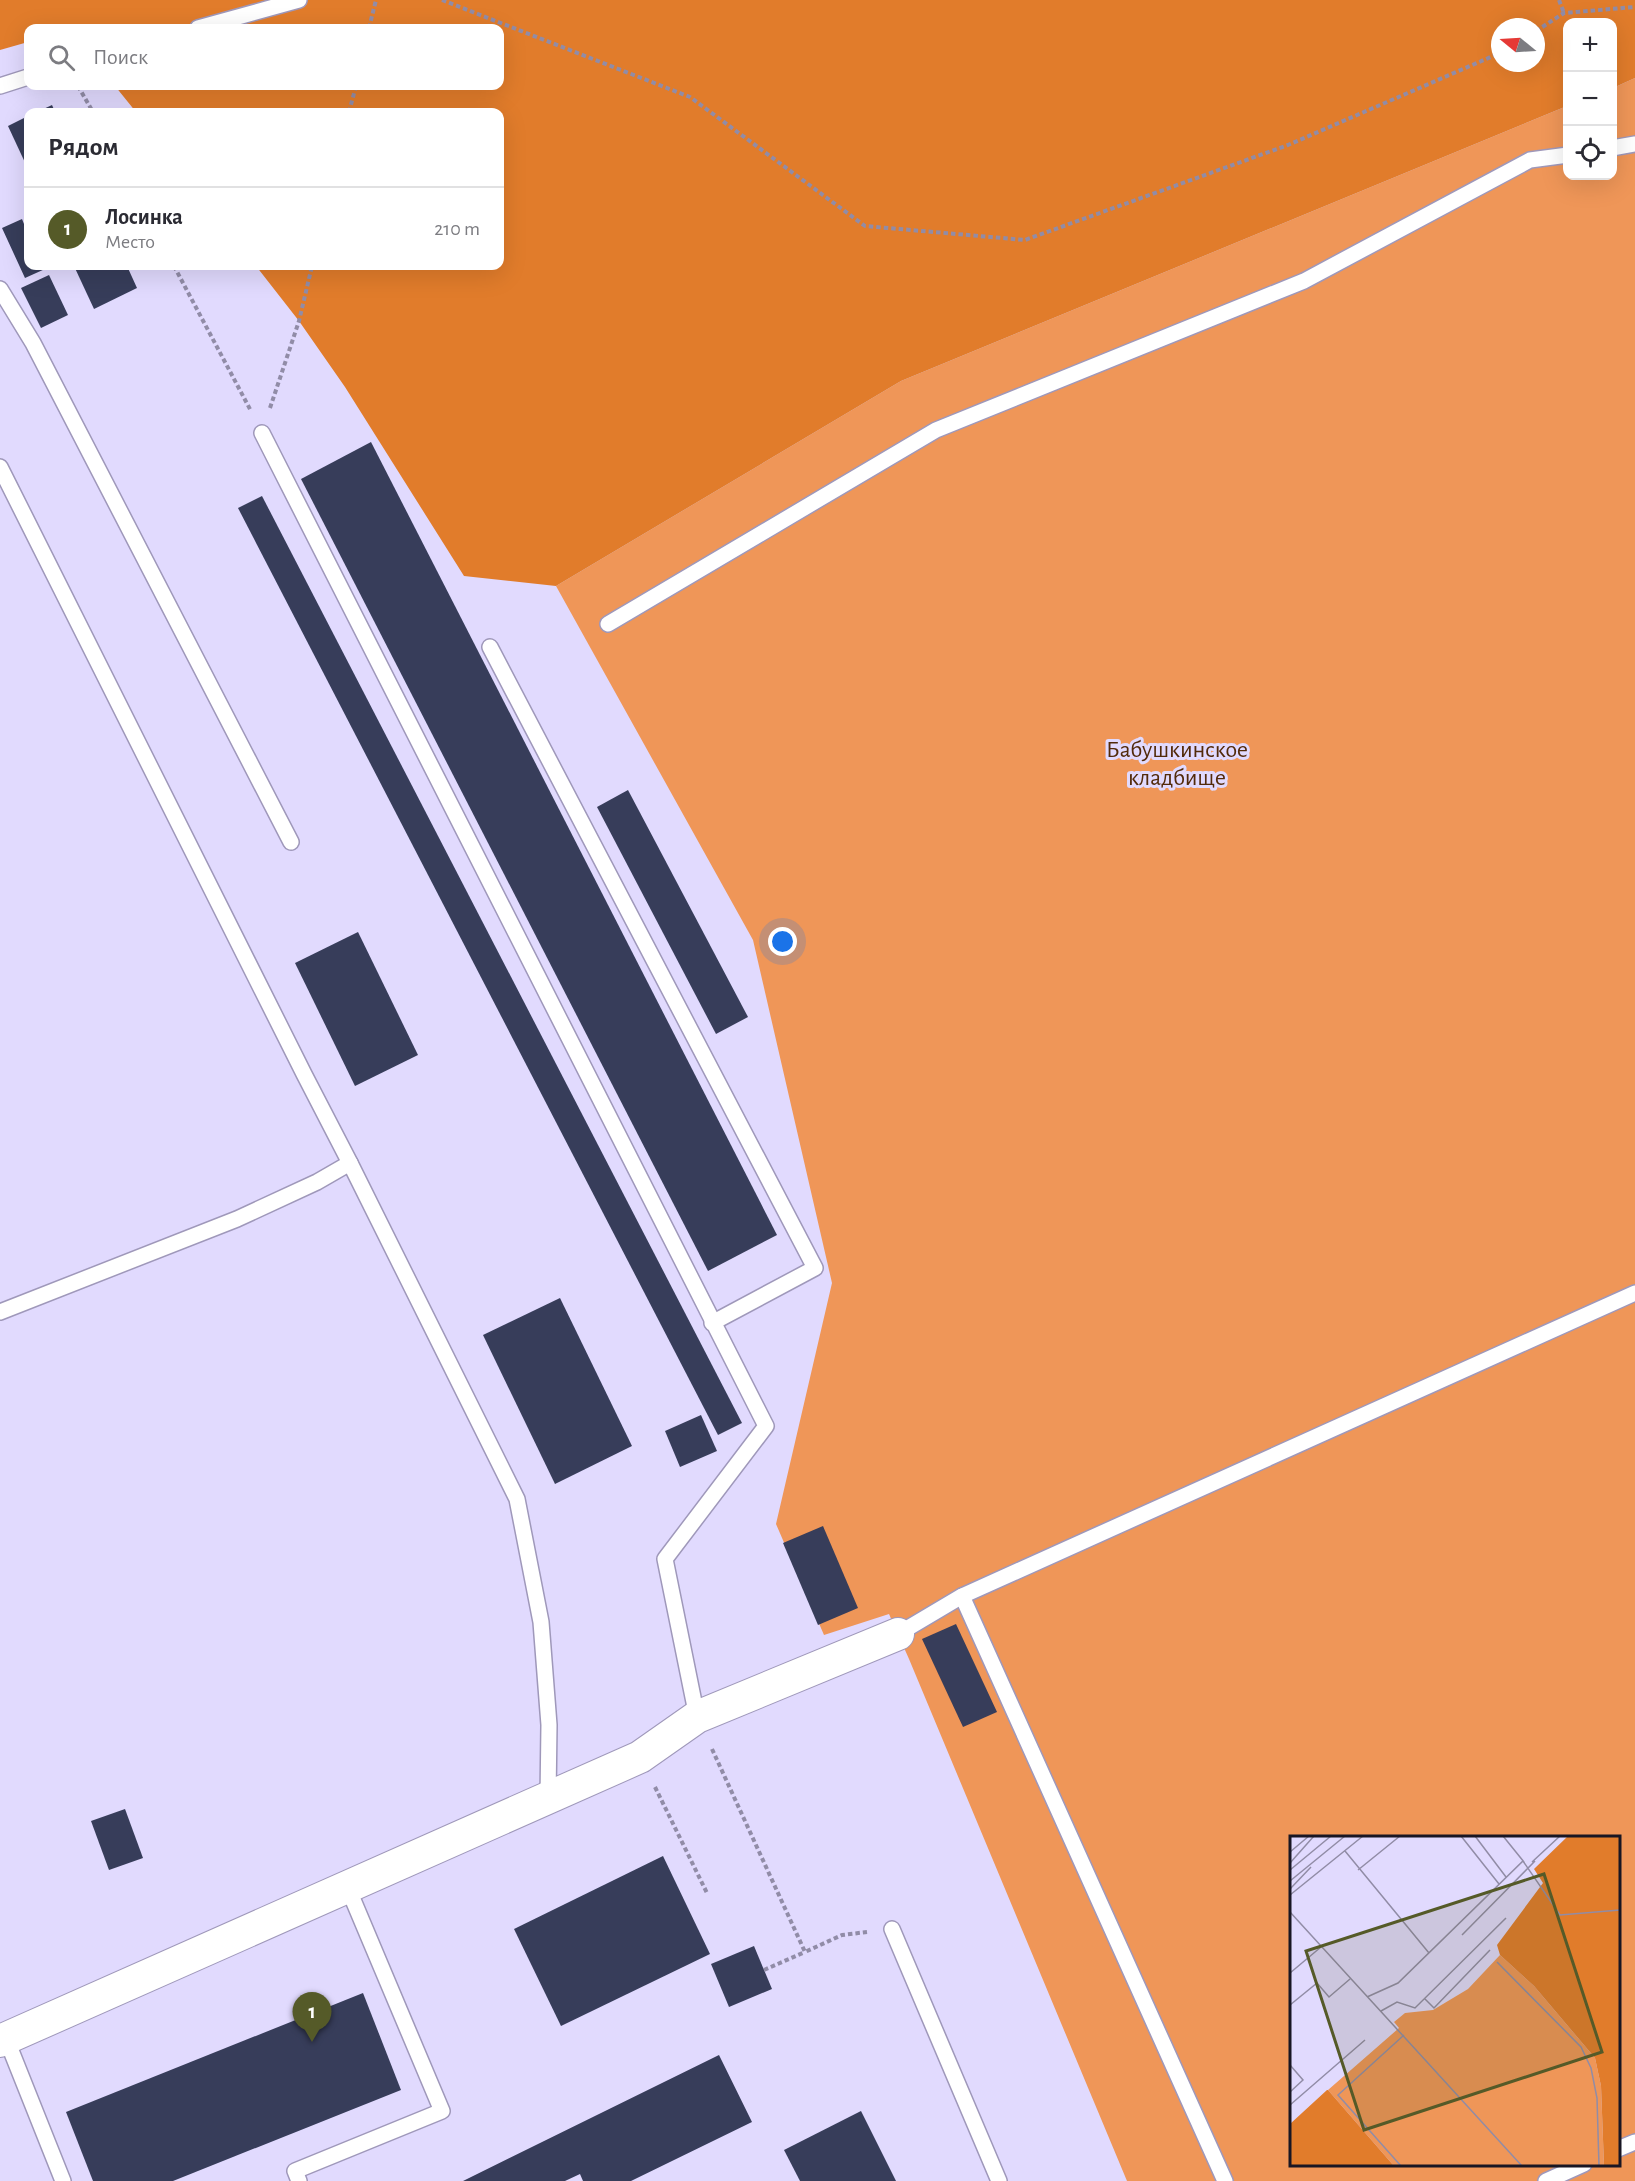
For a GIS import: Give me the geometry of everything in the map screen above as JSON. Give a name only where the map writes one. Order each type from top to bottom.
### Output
[{"type":"street","points":[[3,2039],[640,1757],[698,1717],[898,1634]]},
{"type":"lane","points":[[212,24],[298,0]]},
{"type":"lane","points":[[0,86],[24,78]]},
{"type":"lane","points":[[1617,147],[1635,144]]},
{"type":"lane","points":[[608,624],[936,430],[1304,281],[1530,160],[1563,156]]},
{"type":"lane","points":[[0,289],[33,343],[291,842]]},
{"type":"lane","points":[[262,433],[766,1426],[664,1559],[698,1717]]},
{"type":"lane","points":[[0,467],[304,1074],[351,1163],[517,1499],[540,1622],[549,1725],[548,1799]]},
{"type":"lane","points":[[490,647],[815,1269],[712,1323]]},
{"type":"lane","points":[[0,1312],[237,1219],[317,1182],[351,1163]]},
{"type":"lane","points":[[898,1634],[962,1596],[1635,1293]]},
{"type":"lane","points":[[962,1596],[1225,2181]]},
{"type":"lane","points":[[299,2181],[295,2171],[442,2111],[348,1888]]},
{"type":"lane","points":[[892,1929],[999,2181]]},
{"type":"lane","points":[[3,2039],[63,2181]]},
{"type":"lane","points":[[1620,2149],[1635,2142]]},
{"type":"lane","points":[[1546,2181],[1580,2166]]},
{"type":"path","points":[[370,24],[376,0]]},
{"type":"path","points":[[442,0],[503,24]]},
{"type":"path","points":[[1559,0],[1564,13]]},
{"type":"path","points":[[1545,25],[1564,13],[1635,7]]},
{"type":"path","points":[[504,24],[690,97],[865,226],[1024,240],[1288,145],[1491,57]]},
{"type":"path","points":[[80,90],[91,108]]},
{"type":"path","points":[[350,108],[355,90]]},
{"type":"path","points":[[176,270],[262,433]]},
{"type":"path","points":[[262,433],[299,321],[311,270]]},
{"type":"path","points":[[698,1717],[805,1952]]},
{"type":"path","points":[[640,1757],[708,1893]]},
{"type":"path","points":[[764,1970],[842,1935],[892,1929]]},
{"type":"green space","name":"Бабушкинское кладбище","points":[[1635,78],[1635,2181],[1127,2181],[889,1614],[824,1635],[776,1524],[832,1283],[753,940],[556,586],[901,381],[1563,108],[1563,180],[1617,180],[1617,86]]},
{"type":"shaded area","points":[[0,0],[1635,0],[1635,78],[1617,86],[1617,18],[1563,18],[1563,108],[901,381],[556,586],[464,576],[345,387],[299,321],[259,270],[504,270],[504,108],[133,108],[118,90],[504,90],[504,24],[24,24],[24,43],[0,50]]},
{"type":"building","points":[[24,118],[24,160],[8,126]]},
{"type":"building","points":[[22,219],[24,224],[24,270],[43,270],[25,278],[2,228]]},
{"type":"building","points":[[76,270],[129,270],[137,288],[94,309]]},
{"type":"building","points":[[49,275],[68,315],[41,328],[21,288]]},
{"type":"building","points":[[371,442],[777,1235],[708,1271],[301,479]]},
{"type":"building","points":[[262,496],[742,1423],[718,1435],[238,508]]},
{"type":"building","points":[[628,790],[748,1017],[716,1034],[597,807]]},
{"type":"building","points":[[358,932],[418,1055],[355,1086],[295,963]]},
{"type":"building","points":[[560,1298],[632,1446],[555,1484],[483,1335]]},
{"type":"building","points":[[701,1415],[717,1451],[680,1467],[665,1431]]},
{"type":"building","points":[[823,1526],[858,1608],[818,1625],[783,1543]]},
{"type":"building","points":[[956,1624],[997,1712],[963,1727],[922,1639]]},
{"type":"building","points":[[125,1809],[143,1858],[109,1870],[91,1821]]},
{"type":"building","points":[[663,1856],[710,1954],[561,2026],[514,1929]]},
{"type":"building","points":[[754,1946],[772,1989],[729,2007],[711,1964]]},
{"type":"building","points":[[363,1993],[401,2090],[173,2181],[93,2181],[66,2112]]},
{"type":"building","points":[[719,2055],[752,2122],[631,2181],[583,2181],[580,2174],[565,2181],[463,2181]]},
{"type":"building","points":[[861,2111],[896,2181],[800,2181],[784,2150]]},
{"type":"place","name":"Лосинка","points":[[312,2042]]}]
